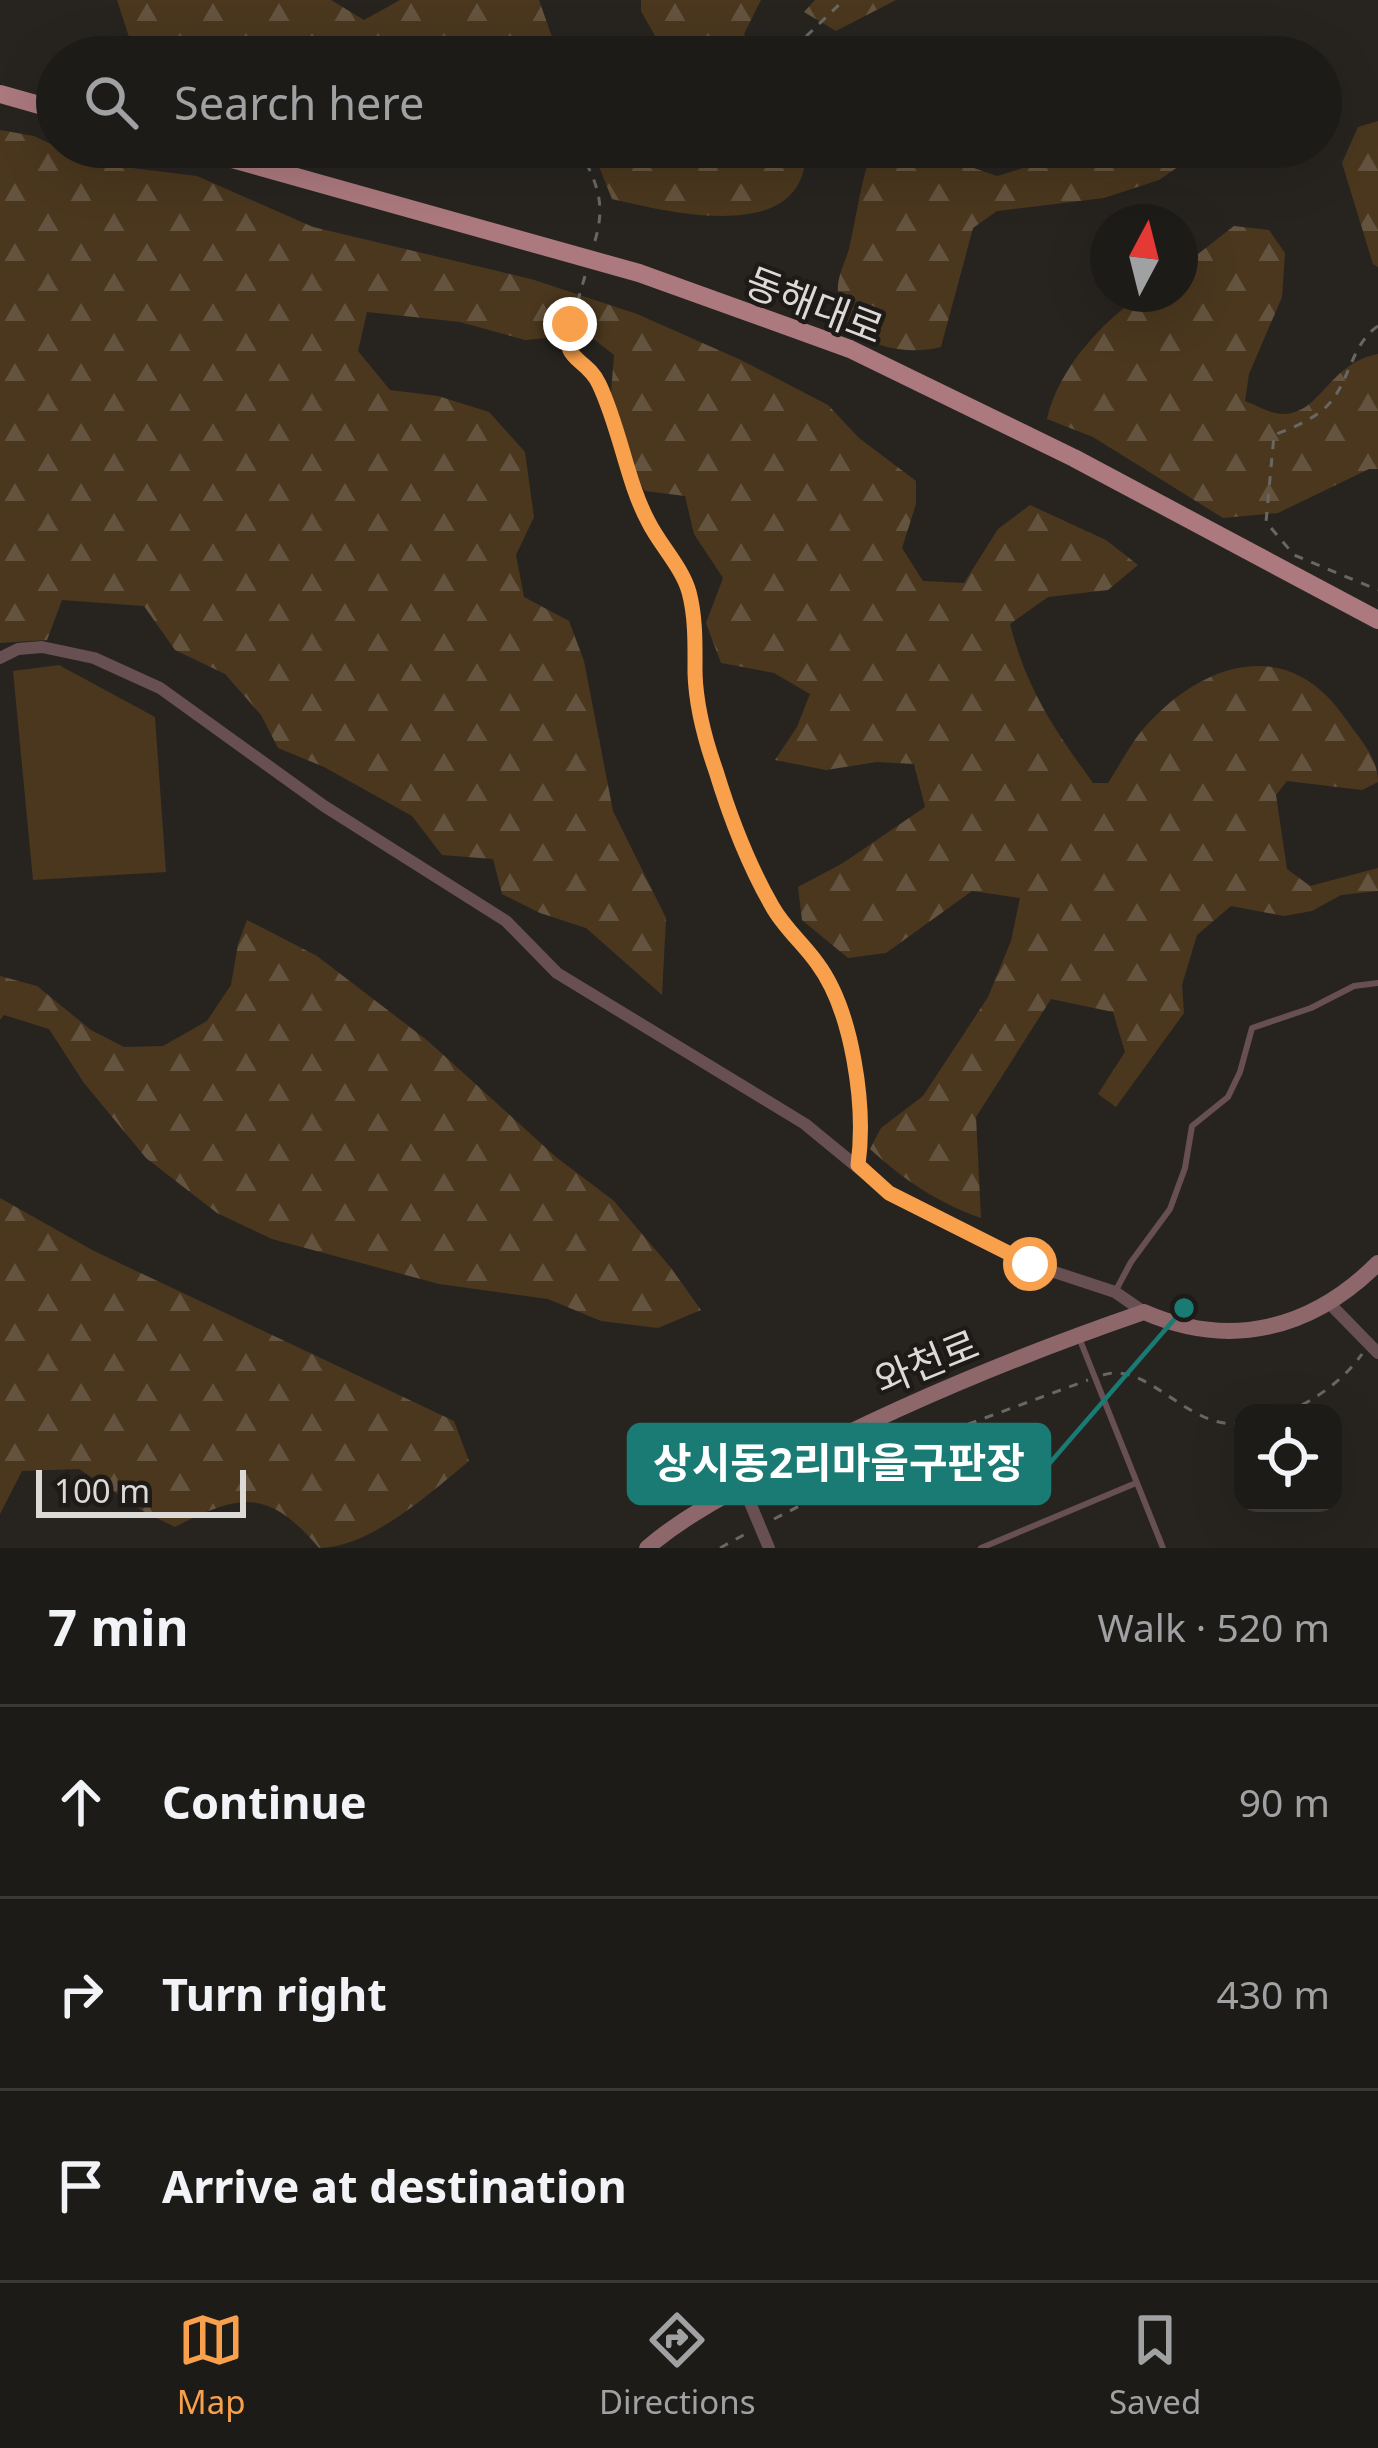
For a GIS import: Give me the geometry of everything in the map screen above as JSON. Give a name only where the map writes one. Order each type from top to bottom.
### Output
[{"type":"main road","points":[[0,94],[36,104]]},
{"type":"main road","name":"동해대로","points":[[264,168],[639,273],[850,349],[1074,458],[1378,620]]},
{"type":"street","points":[[0,658],[42,646],[94,658],[160,688],[324,806],[506,921],[556,973],[805,1124],[889,1193],[1030,1264],[1115,1292],[1173,1324],[1238,1331],[1288,1323],[1330,1305],[1378,1263]]},
{"type":"street","points":[[1330,1305],[1373,1349]]},
{"type":"street","name":"와천로","points":[[647,1548],[681,1519],[872,1419],[1144,1312]]},
{"type":"street","points":[[743,1486],[769,1548]]},
{"type":"lane","points":[[1115,1292],[1170,1209],[1185,1168],[1192,1126],[1228,1097],[1252,1028],[1312,1008],[1354,986],[1378,983]]},
{"type":"lane","points":[[1078,1335],[1163,1548]]},
{"type":"lane","points":[[981,1548],[1136,1483]]},
{"type":"path","points":[[806,36],[844,0]]},
{"type":"path","points":[[588,168],[602,219]]},
{"type":"path","points":[[570,324],[566,341],[573,358],[595,375],[616,420],[645,516],[689,590],[698,705],[715,770],[748,857],[772,907],[817,962],[836,994],[858,1087],[858,1165]]},
{"type":"path","points":[[1378,326],[1359,345],[1328,406],[1274,435],[1265,522],[1294,555],[1378,590]]},
{"type":"path","points":[[1305,1404],[1373,1349]]},
{"type":"path","points":[[720,1548],[936,1436],[1114,1372],[1135,1377],[1204,1419],[1234,1424]]},
{"type":"green space","points":[[117,0],[331,0],[364,20],[400,0],[539,0],[552,36],[129,36]]},
{"type":"green space","points":[[641,0],[761,0],[745,36],[655,36],[641,11]]},
{"type":"green space","points":[[815,0],[896,0],[836,31],[804,12]]},
{"type":"green space","points":[[1378,121],[1378,267],[1373,264],[1342,163],[1358,127]]},
{"type":"green space","points":[[0,130],[36,137],[36,168],[132,168],[197,176],[313,227],[531,279],[637,314],[741,360],[828,405],[859,438],[916,481],[916,504],[902,548],[923,581],[964,583],[998,529],[1030,505],[1106,540],[1138,565],[1108,590],[1048,597],[1010,624],[1043,708],[1093,783],[1108,783],[1144,728],[1192,686],[1245,667],[1272,667],[1298,675],[1322,692],[1362,740],[1378,782],[1362,790],[1287,781],[1276,795],[1287,869],[1310,886],[1378,868],[1378,891],[1341,895],[1312,911],[1284,916],[1231,906],[1197,935],[1182,985],[1184,1013],[1116,1107],[1098,1094],[1125,1052],[1113,1012],[1051,999],[976,1117],[981,1218],[909,1180],[870,1149],[881,1128],[923,1096],[988,997],[1011,941],[1020,898],[972,891],[886,953],[848,958],[802,920],[798,887],[843,863],[925,807],[914,764],[877,762],[826,770],[775,760],[797,727],[810,694],[774,673],[721,663],[706,623],[723,578],[694,534],[685,496],[645,491],[622,455],[612,427],[614,355],[587,334],[525,340],[460,322],[367,312],[358,351],[390,390],[438,396],[489,412],[525,452],[534,517],[516,555],[524,597],[569,621],[584,661],[613,811],[666,918],[662,995],[586,928],[502,894],[493,859],[442,855],[412,816],[324,767],[278,748],[261,715],[225,674],[175,650],[144,606],[62,600],[47,640],[0,643]]},
{"type":"green space","points":[[599,168],[803,168],[801,179],[785,200],[732,216],[667,211],[612,199]]},
{"type":"green space","points":[[867,168],[974,168],[997,176],[1024,168],[1176,168],[1159,180],[1104,198],[997,211],[973,228],[941,347],[924,350],[872,342],[857,333],[839,304],[839,280]]},
{"type":"green space","points":[[1234,226],[1269,230],[1285,253],[1282,297],[1249,374],[1245,401],[1278,414],[1295,412],[1347,367],[1378,354],[1378,469],[1369,469],[1278,513],[1223,518],[1093,437],[1047,419],[1071,365],[1120,312],[1198,312],[1198,254]]},
{"type":"green space","points":[[59,665],[155,717],[166,872],[33,880],[13,671]]},
{"type":"green space","points":[[247,920],[317,956],[428,1041],[556,1157],[614,1201],[701,1310],[658,1328],[601,1321],[548,1299],[439,1284],[272,1239],[217,1213],[146,1158],[84,1083],[49,1029],[4,1015],[0,1020],[0,976],[37,986],[91,1030],[124,1047],[163,1046],[207,1021],[231,985]]},
{"type":"green space","points":[[0,1198],[94,1251],[454,1421],[469,1461],[379,1529],[338,1546],[319,1548],[284,1515],[253,1502],[218,1508],[175,1527],[79,1469],[22,1471],[0,1514]]},
{"type":"place","name":"상시동2리마을구판장","points":[[1184,1308]]},
{"type":"route","points":[[570,324],[566,341],[573,358],[595,375],[616,420],[645,516],[689,590],[698,705],[715,770],[748,857],[772,907],[817,962],[836,994],[858,1087],[858,1165],[889,1193],[1030,1264]]}]
